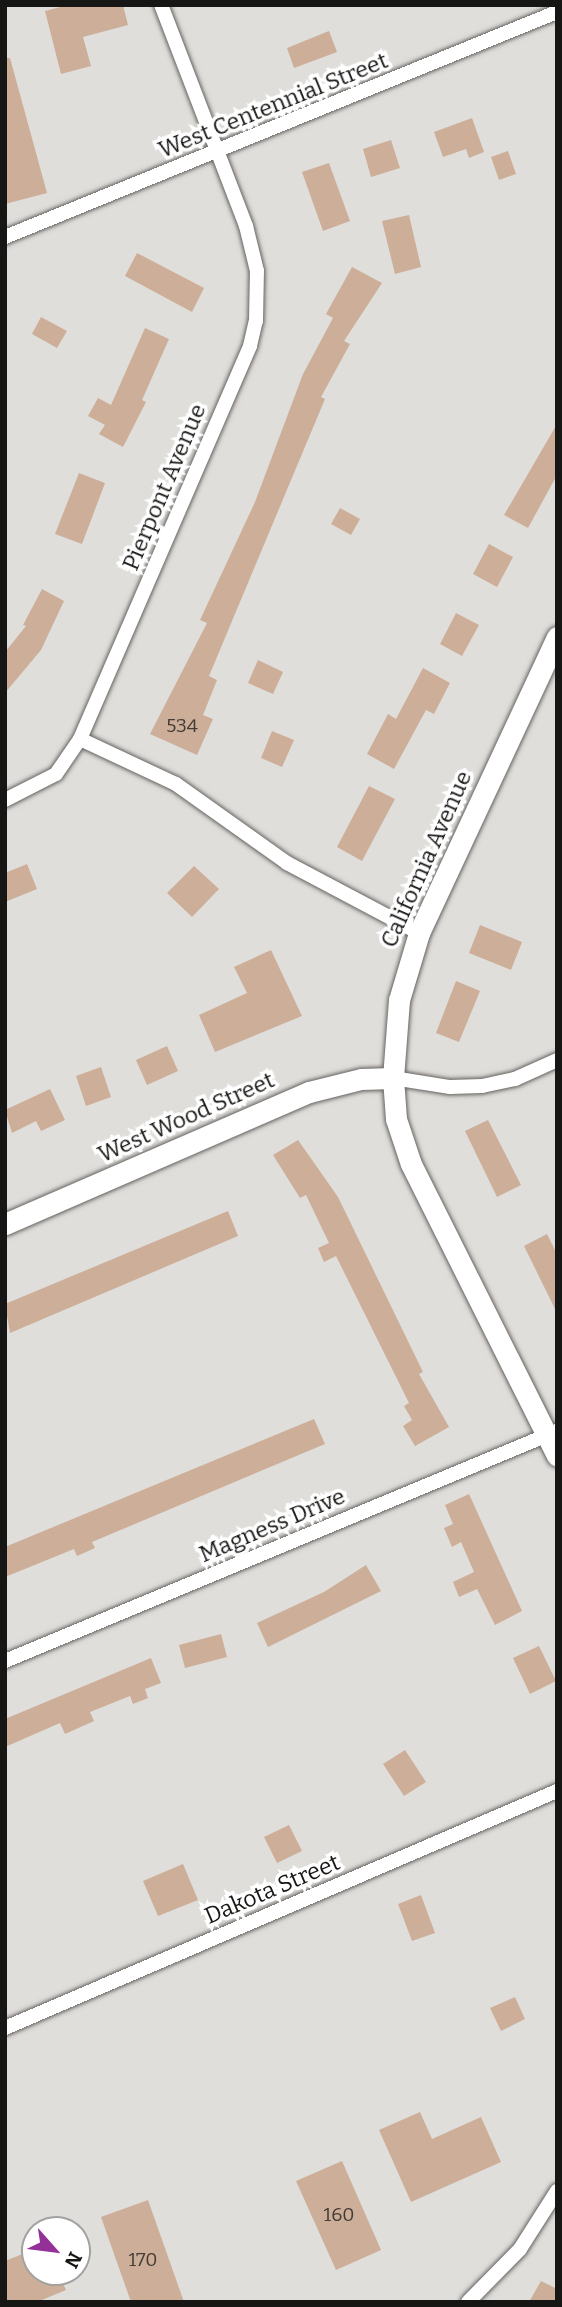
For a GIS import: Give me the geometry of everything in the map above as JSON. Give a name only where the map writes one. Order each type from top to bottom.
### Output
[{"type":"main road","name":"California Avenue","points":[[557,637],[419,933],[399,1000],[393,1078],[396,1119],[411,1164],[552,1433],[557,1456]]},
{"type":"main road","name":"West Wood Street","points":[[5,1224],[309,1092],[361,1079],[393,1078]]},
{"type":"street","name":"Pierpont Avenue","points":[[5,800],[56,774],[80,739],[250,346],[256,321],[257,271],[246,226],[161,5]]},
{"type":"street","name":"West Centennial Street","points":[[5,237],[557,12]]},
{"type":"street","points":[[80,739],[186,790],[287,863],[419,933]]},
{"type":"street","points":[[393,1078],[450,1087],[482,1086],[557,1060]]},
{"type":"street","name":"Magness Drive","points":[[5,1661],[552,1433]]},
{"type":"street","name":"Dakota Street","points":[[5,2028],[557,1791]]},
{"type":"street","points":[[468,2302],[520,2249],[557,2191]]},
{"type":"building","points":[[68,5],[123,5],[128,25],[83,37],[91,66],[61,74],[45,11]]},
{"type":"building","points":[[329,31],[337,52],[294,68],[287,48]]},
{"type":"building","points":[[5,58],[10,58],[47,193],[5,204]]},
{"type":"building","points":[[472,118],[484,152],[469,158],[466,149],[443,157],[434,132]]},
{"type":"building","points":[[391,140],[400,168],[371,177],[363,149]]},
{"type":"building","points":[[508,151],[516,174],[499,180],[491,157]]},
{"type":"building","points":[[329,163],[350,221],[323,231],[302,172]]},
{"type":"building","points":[[409,215],[421,267],[395,274],[382,221]]},
{"type":"building","points":[[137,253],[204,288],[192,312],[125,276]]},
{"type":"building","points":[[352,267],[382,283],[344,341],[350,344],[321,397],[325,399],[209,676],[217,680],[203,715],[213,719],[197,755],[150,734],[207,623],[200,620],[255,502],[303,374],[333,318],[326,314]]},
{"type":"building","points":[[41,317],[67,331],[57,348],[32,334]]},
{"type":"building","points":[[145,328],[169,339],[142,400],[146,402],[123,447],[99,434],[105,425],[88,416],[98,398],[111,405]]},
{"type":"building","points":[[557,424],[557,475],[528,528],[504,515]]},
{"type":"building","points":[[79,473],[105,483],[82,544],[55,534]]},
{"type":"building","points":[[340,508],[360,519],[351,535],[331,524]]},
{"type":"building","points":[[489,544],[513,557],[497,587],[473,574]]},
{"type":"building","points":[[42,589],[64,601],[41,650],[5,693],[5,652],[26,626],[23,625]]},
{"type":"building","points":[[456,613],[479,625],[462,656],[440,644]]},
{"type":"building","points":[[258,660],[283,672],[273,694],[248,683]]},
{"type":"building","points":[[423,668],[450,683],[434,714],[426,710],[394,769],[367,754],[388,714],[396,719]]},
{"type":"building","points":[[272,731],[294,740],[282,767],[261,758]]},
{"type":"building","points":[[369,786],[395,799],[362,861],[337,847]]},
{"type":"building","points":[[27,864],[37,889],[5,902],[5,873]]},
{"type":"building","points":[[194,866],[219,889],[192,917],[167,893]]},
{"type":"building","points":[[480,925],[522,942],[511,970],[469,953]]},
{"type":"building","points":[[271,950],[302,1016],[215,1052],[199,1015],[247,993],[234,967]]},
{"type":"building","points":[[456,981],[480,991],[459,1042],[436,1033]]},
{"type":"building","points":[[167,1046],[178,1071],[147,1085],[136,1060]]},
{"type":"building","points":[[101,1067],[111,1097],[86,1106],[76,1076]]},
{"type":"building","points":[[50,1089],[65,1120],[41,1131],[36,1121],[12,1133],[5,1110]]},
{"type":"building","points":[[488,1120],[521,1185],[497,1197],[465,1131]]},
{"type":"building","points":[[298,1140],[338,1197],[423,1372],[419,1374],[449,1427],[415,1446],[403,1426],[412,1420],[404,1406],[409,1403],[336,1256],[324,1262],[318,1248],[329,1243],[306,1195],[300,1198],[273,1155]]},
{"type":"building","points":[[228,1211],[238,1236],[10,1333],[5,1304]]},
{"type":"building","points":[[547,1234],[557,1254],[557,1313],[524,1246]]},
{"type":"building","points":[[314,1419],[325,1444],[92,1542],[95,1548],[77,1556],[74,1549],[5,1577],[5,1547]]},
{"type":"building","points":[[469,1494],[522,1611],[495,1625],[477,1589],[459,1597],[453,1582],[474,1572],[461,1542],[452,1547],[444,1528],[453,1524],[445,1505]]},
{"type":"building","points":[[366,1565],[381,1591],[268,1647],[257,1623],[324,1592]]},
{"type":"building","points":[[221,1634],[227,1657],[185,1668],[179,1645]]},
{"type":"building","points":[[539,1646],[556,1681],[530,1694],[513,1658]]},
{"type":"building","points":[[151,1658],[161,1683],[145,1689],[148,1698],[133,1704],[130,1696],[90,1712],[94,1721],[65,1734],[60,1723],[5,1747],[5,1719]]},
{"type":"building","points":[[405,1750],[426,1782],[404,1796],[383,1764]]},
{"type":"building","points":[[289,1825],[302,1851],[277,1863],[264,1837]]},
{"type":"building","points":[[183,1864],[198,1900],[158,1916],[143,1881]]},
{"type":"building","points":[[421,1895],[435,1933],[412,1941],[398,1904]]},
{"type":"building","points":[[515,1997],[525,2019],[501,2031],[490,2008]]},
{"type":"building","points":[[420,2112],[432,2139],[481,2117],[501,2162],[411,2202],[379,2130]]},
{"type":"building","points":[[342,2161],[381,2250],[336,2270],[296,2181]]},
{"type":"building","points":[[148,2200],[184,2302],[131,2302],[101,2217]]},
{"type":"building","points":[[21,2255],[21,2286],[64,2286],[66,2290],[37,2302],[5,2302],[5,2261]]},
{"type":"building","points":[[541,2281],[557,2289],[557,2302],[529,2302]]}]
